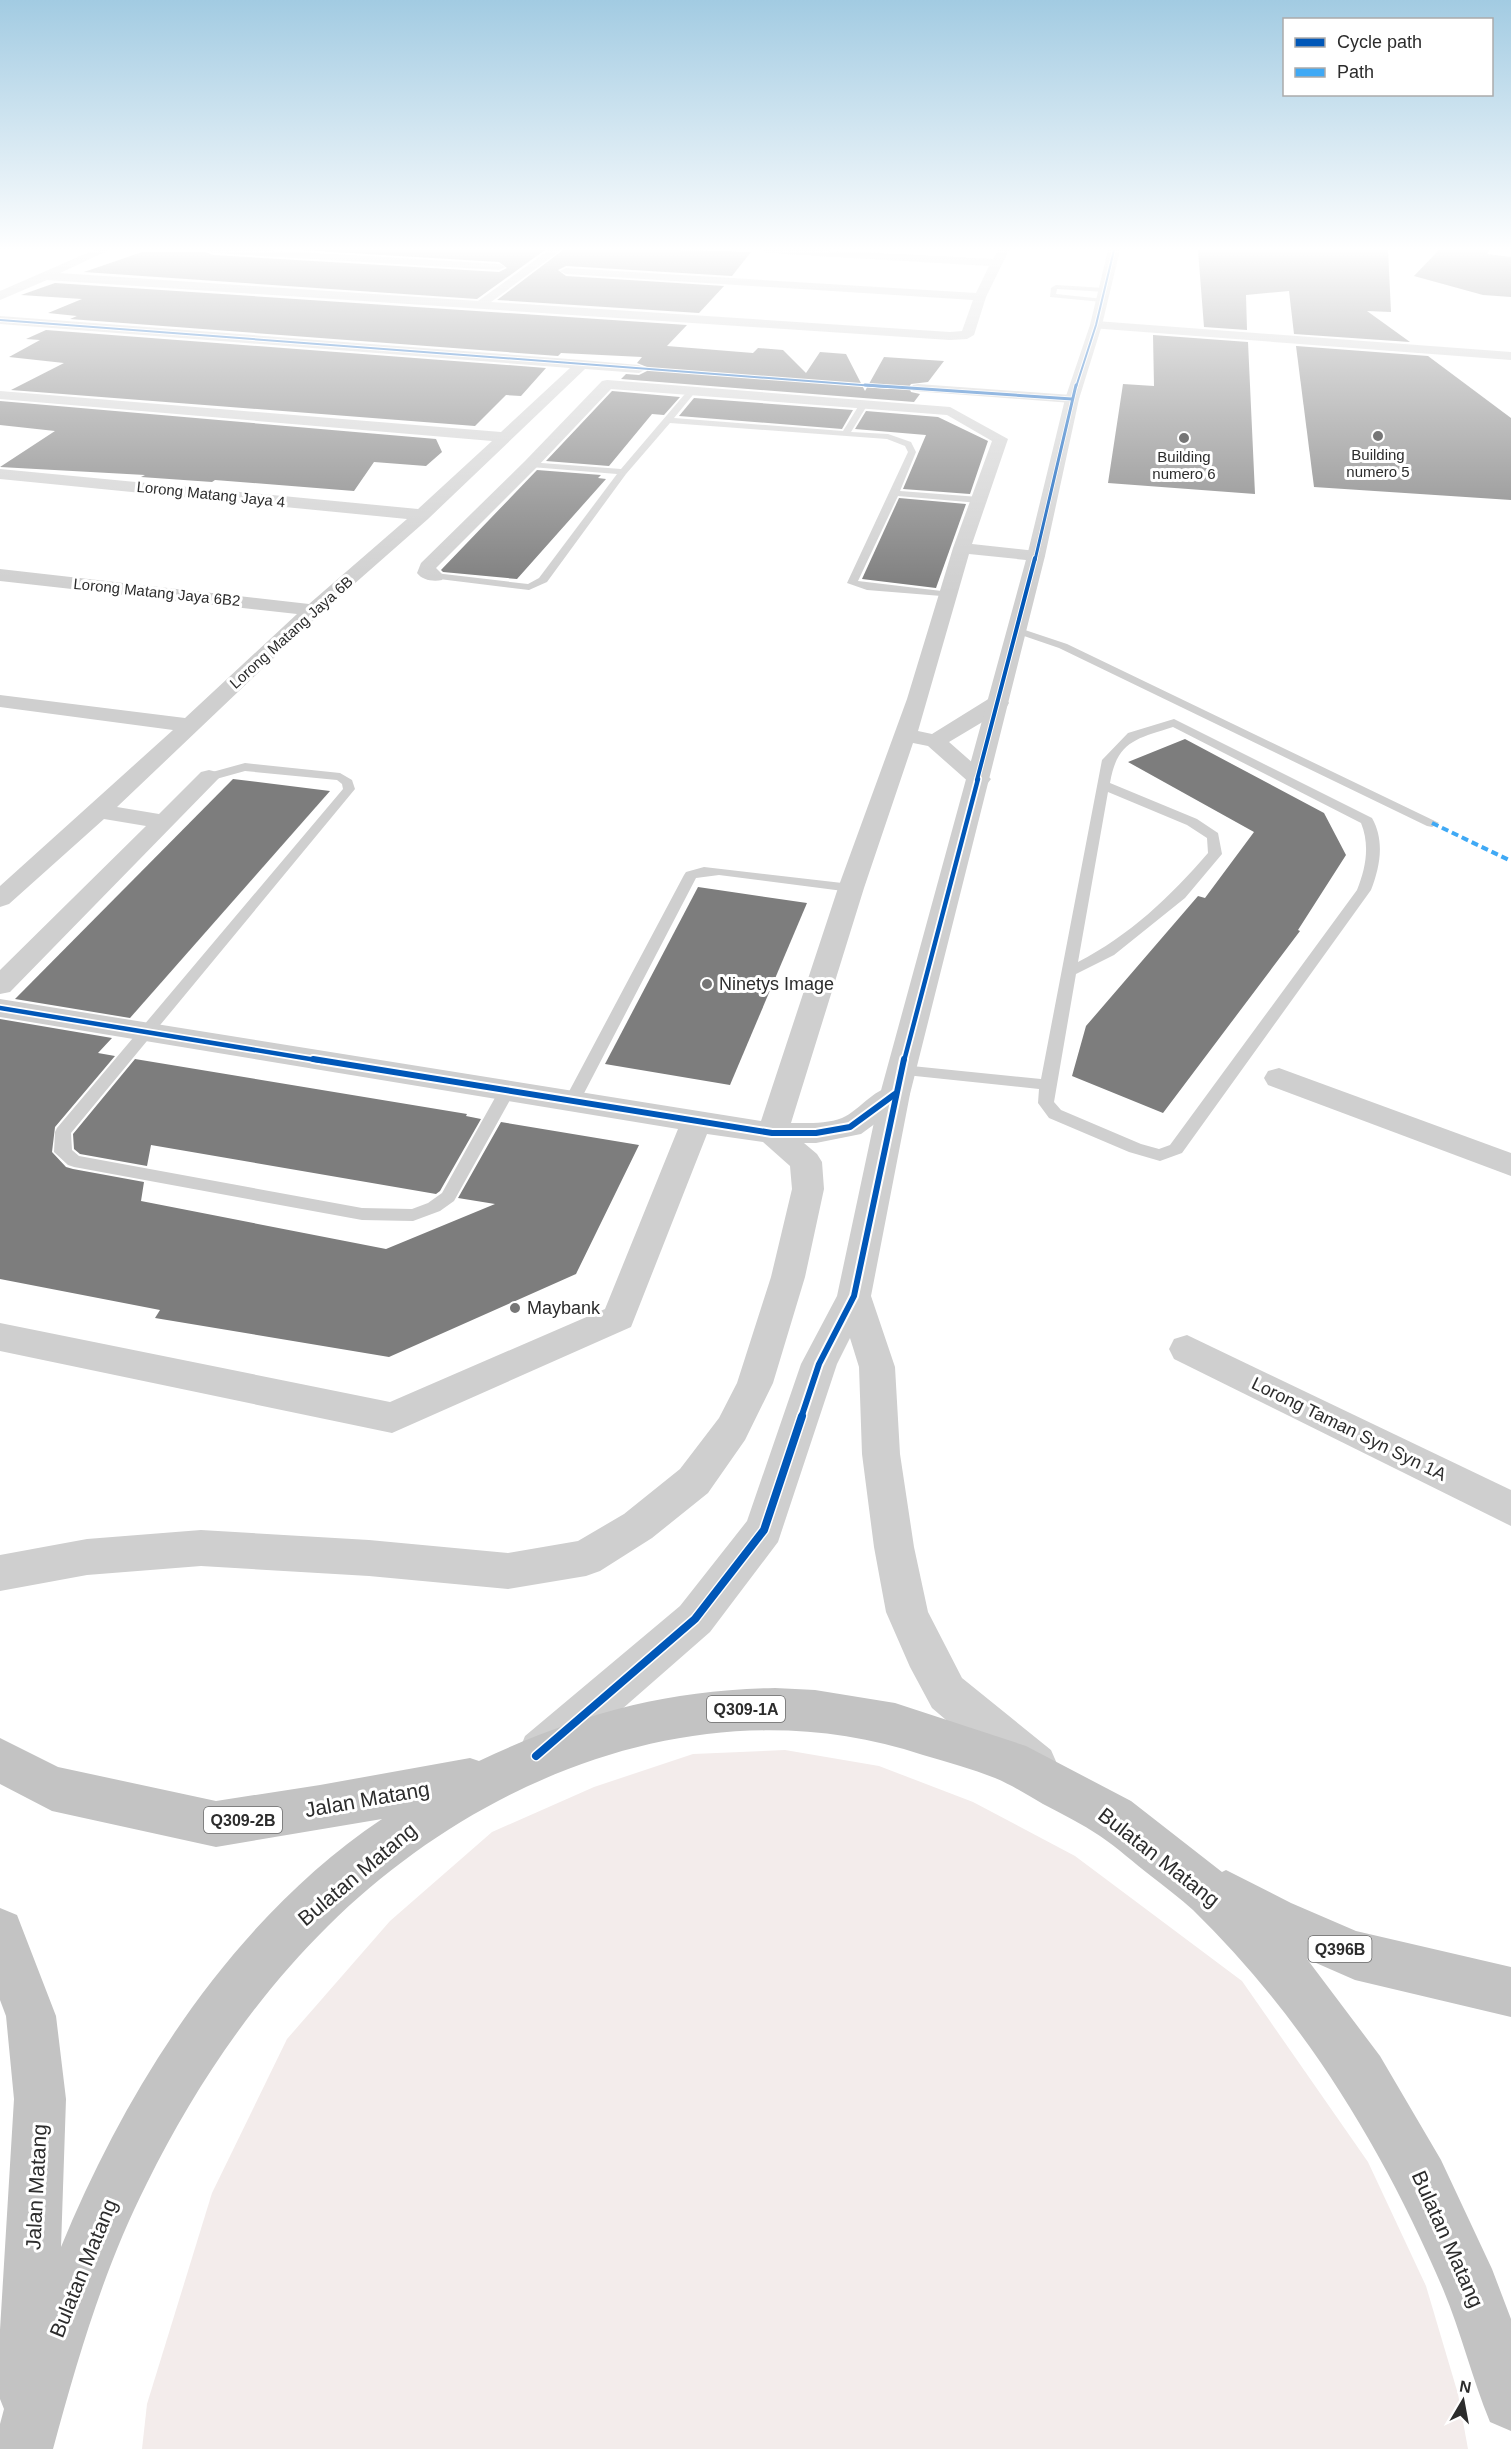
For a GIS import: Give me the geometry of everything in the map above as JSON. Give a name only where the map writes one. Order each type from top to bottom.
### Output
[{"type":"main road","name":"Bulatan Matang","points":[[23,2449],[49,2354],[85,2256],[116,2185],[156,2111],[198,2044],[243,1984],[291,1930],[340,1883],[389,1841],[441,1806],[493,1776],[536,1756],[600,1733],[665,1717],[730,1709],[795,1708],[860,1716],[925,1730],[990,1752],[1054,1782],[1119,1821],[1183,1870],[1235,1918],[1286,1972],[1334,2033],[1380,2102],[1423,2178],[1506,2363]]},
{"type":"main road","name":"Jalan Matang","points":[[0,1760],[51,1788],[216,1824],[320,1808],[493,1776]]},
{"type":"main road","name":"Q396B","points":[[1183,1870],[1274,1920],[1354,1954],[1511,1992]]},
{"type":"main road","name":"Jalan Matang","points":[[0,1932],[31,2016],[40,2099],[23,2449]]},
{"type":"street","name":"Lorong Matang Jaya 6B","points":[[5,889],[99,811],[313,610],[422,514],[474,483],[505,436],[582,364]]},
{"type":"street","points":[[586,364],[1072,399]]},
{"type":"street","points":[[536,1756],[695,1619],[764,1530],[819,1364],[854,1296],[899,1082],[1036,556],[1072,399],[1083,364]]},
{"type":"street","points":[[791,398],[803,381]]},
{"type":"street","points":[[435,576],[426,573],[427,567],[531,464],[607,384],[950,411],[1000,439],[962,548],[918,699],[852,888],[772,1132]]},
{"type":"street","points":[[0,395],[505,436]]},
{"type":"street","name":"Lorong Matang Jaya 4","points":[[0,474],[422,514]]},
{"type":"street","points":[[474,483],[507,488]]},
{"type":"street","points":[[962,548],[1036,556]]},
{"type":"street","name":"Lorong Matang Jaya 6B2","points":[[0,575],[313,610]]},
{"type":"street","points":[[0,701],[188,725]]},
{"type":"street","points":[[935,741],[998,703]]},
{"type":"street","points":[[904,735],[935,741],[979,779]]},
{"type":"street","points":[[0,986],[209,777]]},
{"type":"street","points":[[99,811],[165,822]]},
{"type":"street","points":[[0,1008],[696,1122],[772,1132],[816,1132],[850,1127],[899,1082]]},
{"type":"street","points":[[1279,1078],[1509,1158]]},
{"type":"street","points":[[0,1337],[392,1418],[619,1318],[696,1122]]},
{"type":"street","points":[[0,1573],[87,1557],[201,1548],[369,1558],[508,1571],[586,1558],[638,1526],[694,1481],[732,1429],[754,1383],[788,1277],[808,1189],[806,1162],[772,1132]]},
{"type":"street","points":[[854,1296],[877,1367],[882,1454],[894,1547],[907,1612],[947,1694],[1054,1782]]},
{"type":"street","name":"Lorong Taman Syn Syn 1A","points":[[1187,1349],[1511,1509]]},
{"type":"lane","points":[[435,576],[529,587],[537,585],[623,472],[693,390]]},
{"type":"lane","points":[[845,434],[864,404]]},
{"type":"lane","points":[[669,420],[888,437],[908,444],[912,452],[896,493],[852,584],[950,595]]},
{"type":"lane","points":[[531,464],[623,472]]},
{"type":"lane","points":[[896,493],[979,500]]},
{"type":"lane","points":[[1016,630],[1063,646],[1432,823]]},
{"type":"lane","points":[[1174,723],[1367,821],[1373,832],[1372,871],[1364,890],[1351,909],[1176,1149],[1160,1155],[1135,1148],[1055,1114],[1046,1103],[1108,760],[1132,736],[1203,713]]},
{"type":"lane","points":[[209,777],[245,767],[340,777],[348,783],[349,789],[63,1132],[63,1152],[74,1161],[362,1214],[413,1215],[434,1207],[448,1197],[507,1091]]},
{"type":"lane","points":[[1069,972],[1108,952],[1180,895],[1215,854],[1212,836],[1192,822],[1103,785]]},
{"type":"lane","points":[[573,1101],[691,875],[704,871],[719,871],[852,888]]},
{"type":"lane","points":[[899,1082],[1048,1085]]},
{"type":"shaded area","points":[[785,1750],[879,1766],[973,1802],[1075,1856],[1242,1981],[1368,2162],[1426,2286],[1458,2394],[1468,2449],[142,2449],[147,2404],[212,2193],[287,2039],[390,1921],[492,1832],[594,1787],[693,1754]]},
{"type":"building","points":[[61,364],[497,364],[546,368],[521,396],[506,395],[475,426],[11,390]]},
{"type":"building","points":[[640,364],[797,364],[806,373],[812,364],[851,364],[865,391],[880,364],[941,364],[928,382],[911,384],[909,387],[911,392],[920,394],[914,402],[621,379],[626,374],[639,375],[647,371],[647,367]]},
{"type":"building","name":"Building numero 6","points":[[1154,364],[1249,364],[1255,494],[1108,483],[1123,384],[1154,386]]},
{"type":"building","points":[[1298,364],[1439,364],[1511,418],[1511,500],[1314,487]]},
{"type":"building","points":[[612,391],[680,397],[664,415],[652,414],[609,466],[546,461]]},
{"type":"building","points":[[694,398],[853,410],[842,429],[679,416]]},
{"type":"building","points":[[0,401],[436,439],[442,452],[426,466],[374,462],[354,491],[215,480],[212,482],[141,477],[145,475],[0,467],[55,431],[0,425]]},
{"type":"building","points":[[866,411],[938,417],[988,441],[970,494],[903,489],[926,435],[855,429]]},
{"type":"building","points":[[537,470],[601,475],[598,478],[606,479],[517,579],[443,572],[441,570]]},
{"type":"building","points":[[899,498],[966,504],[936,588],[862,579]]},
{"type":"building","points":[[1185,739],[1324,813],[1346,855],[1298,930],[1300,931],[1163,1113],[1072,1076],[1086,1026],[1198,896],[1205,898],[1254,832],[1128,762]]},
{"type":"building","points":[[233,779],[330,791],[130,1018],[15,999]]},
{"type":"building","points":[[698,887],[807,903],[730,1085],[605,1064]]},
{"type":"building","points":[[0,1019],[112,1038],[98,1053],[115,1056],[55,1127],[52,1152],[66,1167],[144,1182],[141,1201],[386,1249],[495,1204],[458,1198],[501,1122],[639,1145],[576,1274],[389,1357],[155,1318],[160,1310],[0,1279]]},
{"type":"building","points":[[135,1059],[467,1114],[466,1116],[481,1119],[440,1191],[436,1194],[151,1145],[147,1166],[80,1154],[74,1149],[73,1134]]},
{"type":"marked path","points":[[1432,823],[1511,861]]},
{"type":"cycle path","points":[[583,364],[1072,399]]},
{"type":"cycle path","points":[[536,1756],[695,1619],[764,1530],[819,1364],[854,1296],[895,1094],[1036,556],[1072,399],[1083,364]]},
{"type":"cycle path","points":[[0,1008],[772,1133],[816,1133],[850,1127],[895,1094]]},
{"type":"place","name":"Building numero 5","points":[[1378,436]]},
{"type":"place","name":"Building numero 6","points":[[1184,438]]},
{"type":"place","name":"Ninetys Image","points":[[707,984]]},
{"type":"place","name":"Maybank","points":[[515,1308]]}]
